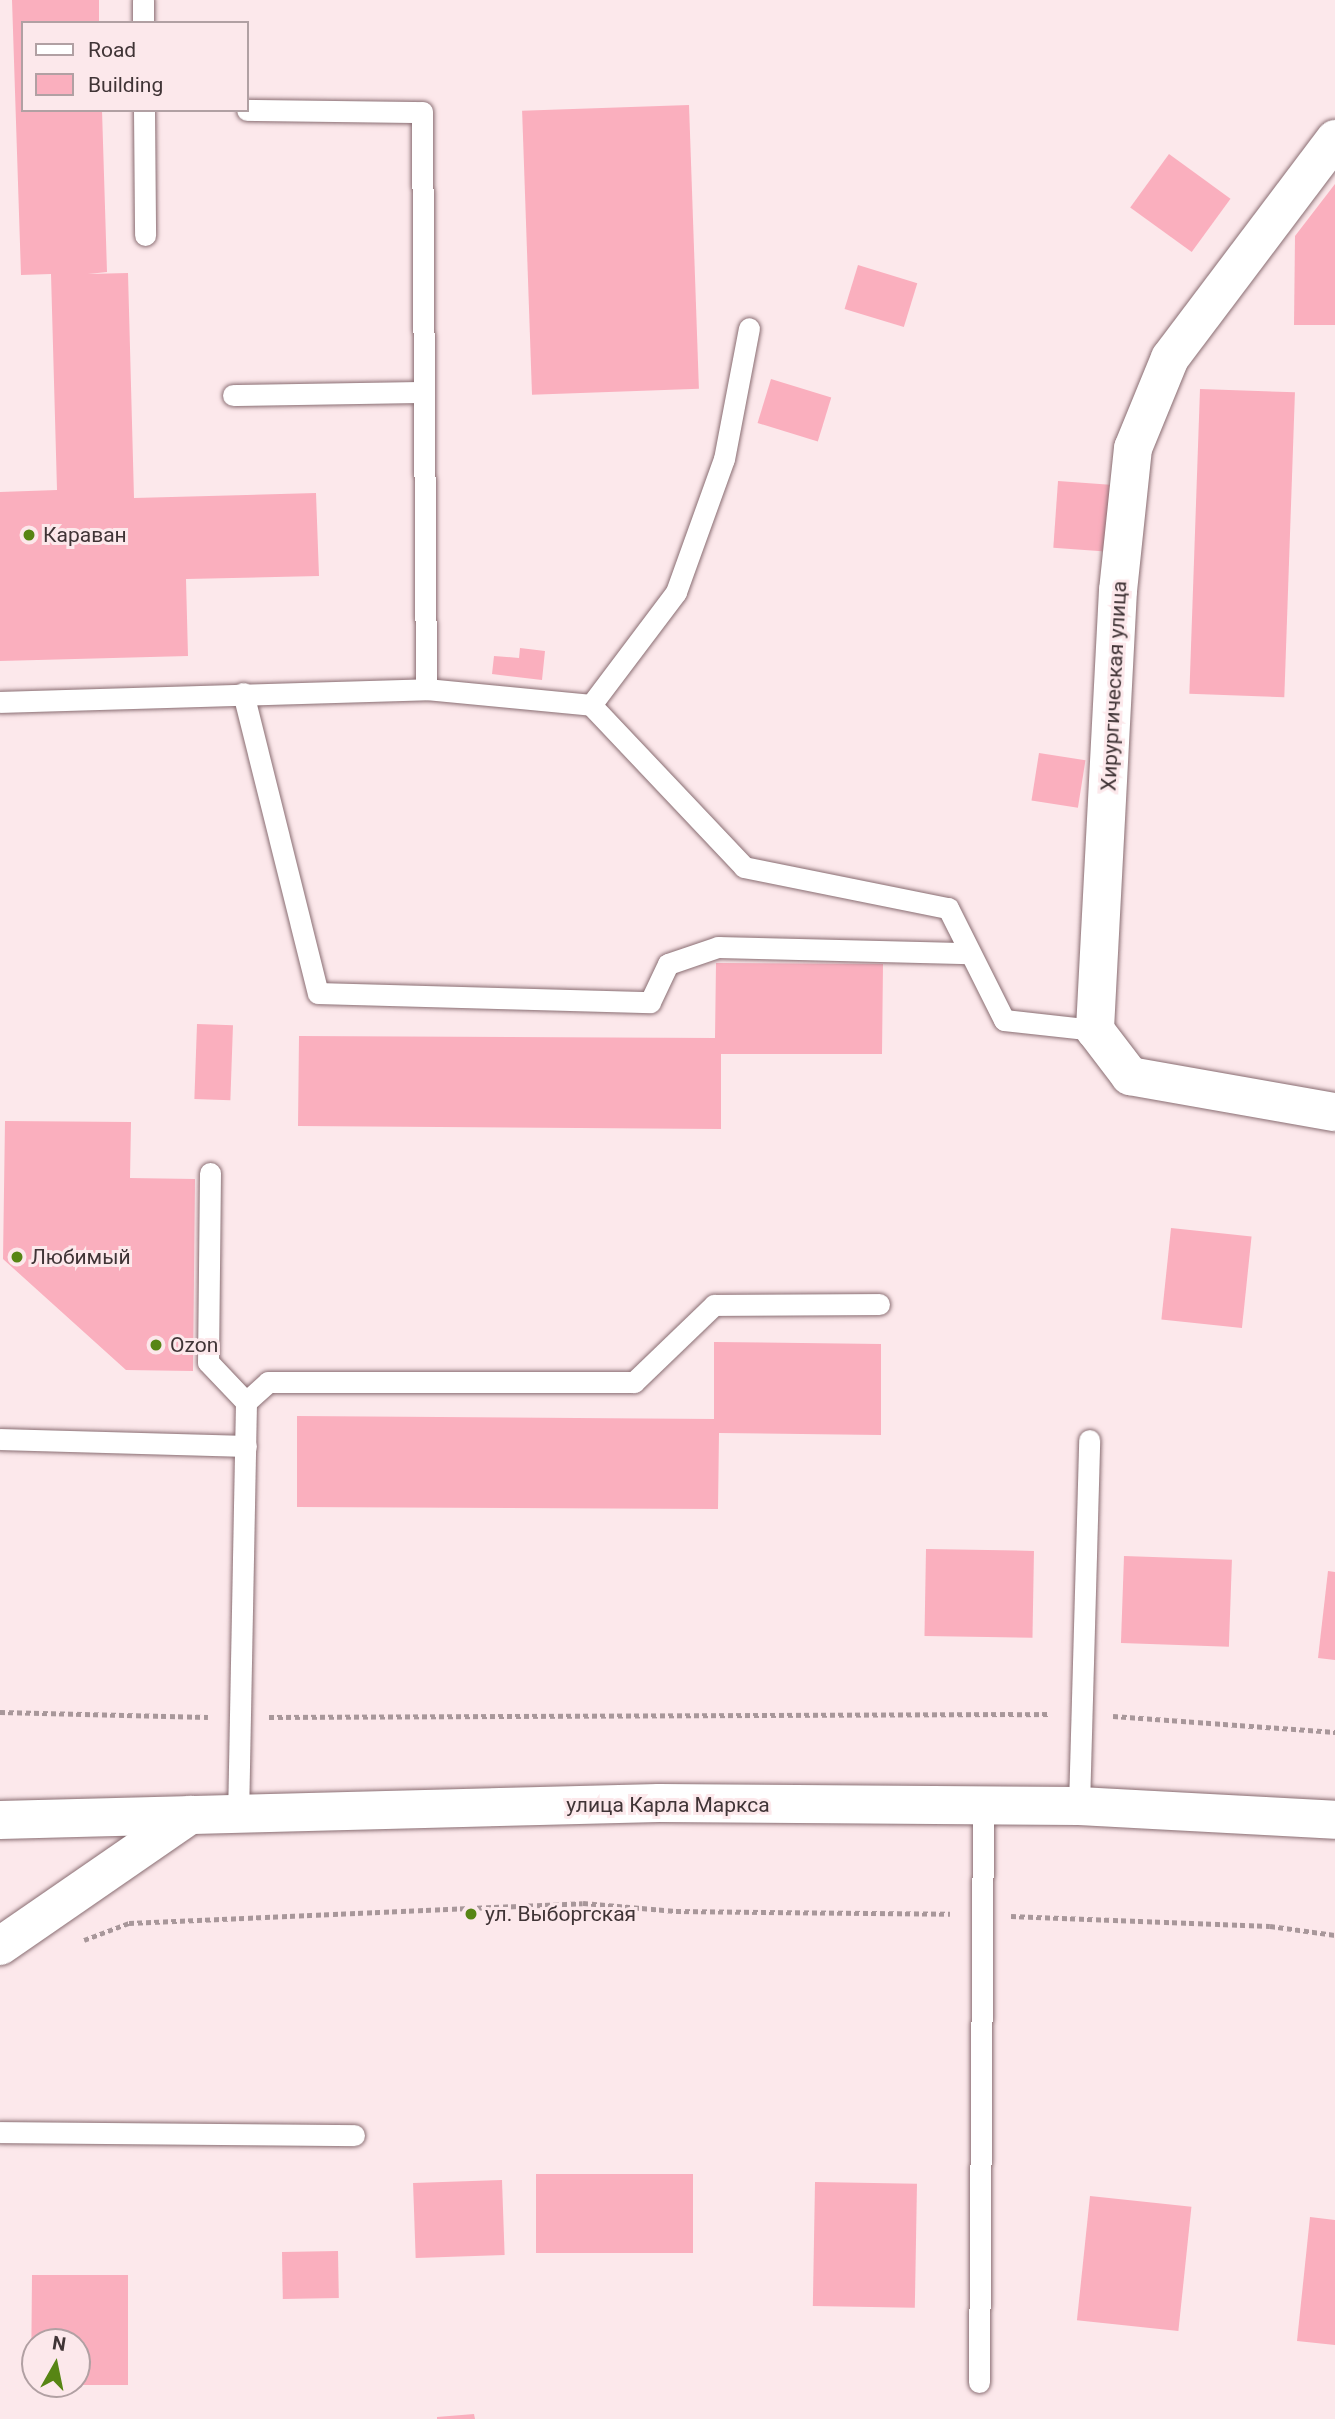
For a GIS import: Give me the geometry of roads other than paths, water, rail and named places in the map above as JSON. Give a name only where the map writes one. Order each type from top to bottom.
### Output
[{"type":"main road","name":"Хирургическая улица","points":[[1095,1030],[1118,590],[1133,448],[1170,358],[1335,139]]},
{"type":"main road","points":[[1095,1030],[1130,1076],[1335,1112]]},
{"type":"main road","name":"улица Карла Маркса","points":[[0,1820],[659,1803],[1079,1806],[1335,1820]]},
{"type":"main road","points":[[0,1946],[190,1815]]},
{"type":"lane","points":[[143,0],[143,21]]},
{"type":"lane","points":[[248,110],[422,112],[426,690]]},
{"type":"lane","points":[[144,112],[145,235]]},
{"type":"lane","points":[[591,705],[676,592],[724,459],[749,328]]},
{"type":"lane","points":[[233,395],[424,392]]},
{"type":"lane","points":[[0,702],[243,693],[426,690],[591,705],[744,867],[948,908],[1004,1020],[1095,1030]]},
{"type":"lane","points":[[243,693],[318,993],[650,1002],[668,964],[719,947],[970,953]]},
{"type":"lane","points":[[210,1173],[208,1362],[246,1402],[238,1814]]},
{"type":"lane","points":[[246,1402],[268,1382],[634,1382],[714,1305],[879,1304]]},
{"type":"lane","points":[[0,1439],[246,1446]]},
{"type":"lane","points":[[1079,1806],[1089,1440]]},
{"type":"lane","points":[[979,2382],[985,1914],[983,1805]]},
{"type":"lane","points":[[0,2132],[354,2135]]},
{"type":"place","name":"Караван","points":[[29,535]]},
{"type":"place","name":"Любимый","points":[[17,1257]]},
{"type":"place","name":"Ozon","points":[[156,1345]]},
{"type":"place","name":"ул. Выборгская","points":[[471,1914]]}]
